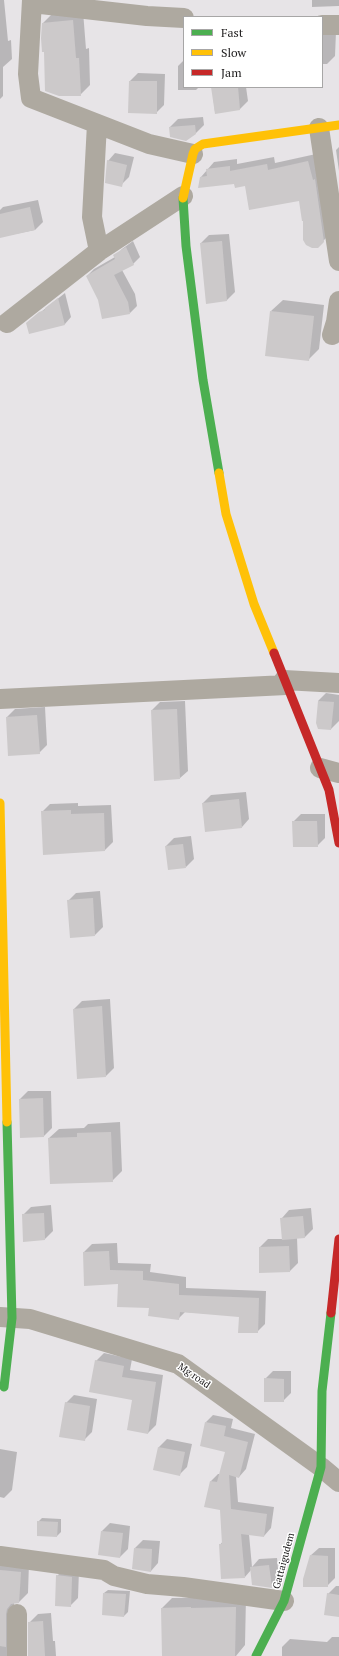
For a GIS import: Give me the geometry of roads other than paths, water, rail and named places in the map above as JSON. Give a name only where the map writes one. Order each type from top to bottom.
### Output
[{"type":"street","points":[[183,18],[147,16],[32,1],[28,74],[31,98],[148,144],[192,154]]},
{"type":"street","points":[[323,25],[339,26]]},
{"type":"street","points":[[97,124],[92,217],[99,251]]},
{"type":"street","points":[[339,125],[203,144],[195,149],[192,154],[184,196],[186,246],[202,380],[226,514],[254,604],[329,790],[339,843]]},
{"type":"street","points":[[319,128],[339,261]]},
{"type":"street","points":[[7,323],[99,251],[184,196]]},
{"type":"street","points":[[332,335],[336,322],[339,301]]},
{"type":"street","points":[[0,699],[285,683],[339,683]]},
{"type":"street","points":[[320,768],[339,773]]},
{"type":"street","points":[[0,803],[6,1318],[4,1387]]},
{"type":"street","name":"Gattaigudem","points":[[256,1656],[284,1601],[321,1467],[322,1391],[339,1239]]},
{"type":"street","name":"Mg road","points":[[6,1318],[30,1319],[178,1364],[321,1467],[339,1482]]},
{"type":"street","points":[[0,1556],[104,1570],[114,1576],[147,1584],[183,1587],[284,1601]]},
{"type":"street","points":[[17,1614],[17,1656]]}]
